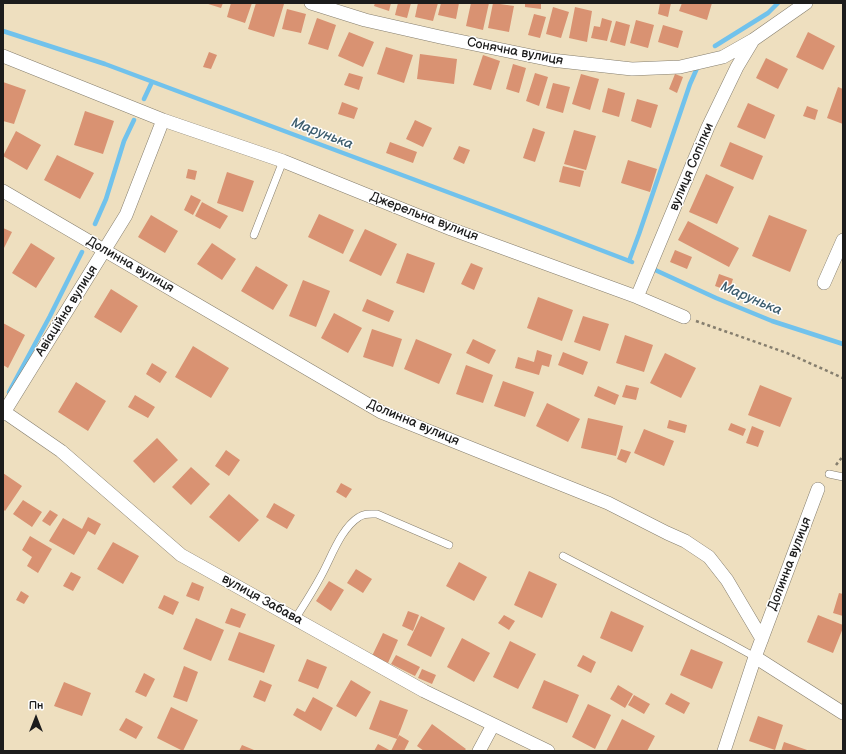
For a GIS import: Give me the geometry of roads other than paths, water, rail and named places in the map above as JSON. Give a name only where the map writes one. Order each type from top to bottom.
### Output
[{"type":"street","name":"Сонячна вулиця","points":[[310,3],[365,20],[551,60],[632,69],[680,67],[723,57],[753,40],[806,3]]},
{"type":"street","name":"вулиця Сопілки","points":[[637,297],[708,127],[737,67],[753,40]]},
{"type":"street","name":"Джерельна вулиця","points":[[3,56],[163,120],[283,161],[451,229],[637,297],[684,317]]},
{"type":"street","name":"Авіаційна вулиця","points":[[4,412],[126,215],[163,120]]},
{"type":"street","name":"Долинна вулиця","points":[[3,190],[381,412],[608,503],[667,534],[685,541],[709,557],[727,580],[762,639]]},
{"type":"street","points":[[824,283],[843,240]]},
{"type":"street","name":"вулиця Забава","points":[[4,412],[61,451],[181,555],[424,691],[548,751]]},
{"type":"street","name":"Долинна вулиця","points":[[724,751],[754,657],[818,490]]},
{"type":"street","points":[[754,657],[843,713]]},
{"type":"street","points":[[479,751],[493,725]]},
{"type":"lane","points":[[254,235],[283,161]]},
{"type":"lane","points":[[829,474],[843,477]]},
{"type":"lane","points":[[295,619],[346,530],[358,517],[366,514],[377,514],[449,545]]},
{"type":"lane","points":[[563,556],[714,634],[754,657]]},
{"type":"waterway","points":[[715,46],[768,13],[778,3]]},
{"type":"waterway","name":"Марунька","points":[[3,31],[105,64],[632,262]]},
{"type":"waterway","points":[[629,261],[690,84],[698,66]]},
{"type":"waterway","points":[[144,99],[152,82]]},
{"type":"waterway","points":[[95,224],[106,199],[124,141],[134,120]]},
{"type":"waterway","points":[[9,392],[50,316],[82,252]]},
{"type":"waterway","name":"Марунька","points":[[653,269],[716,298],[772,321],[843,344]]}]
